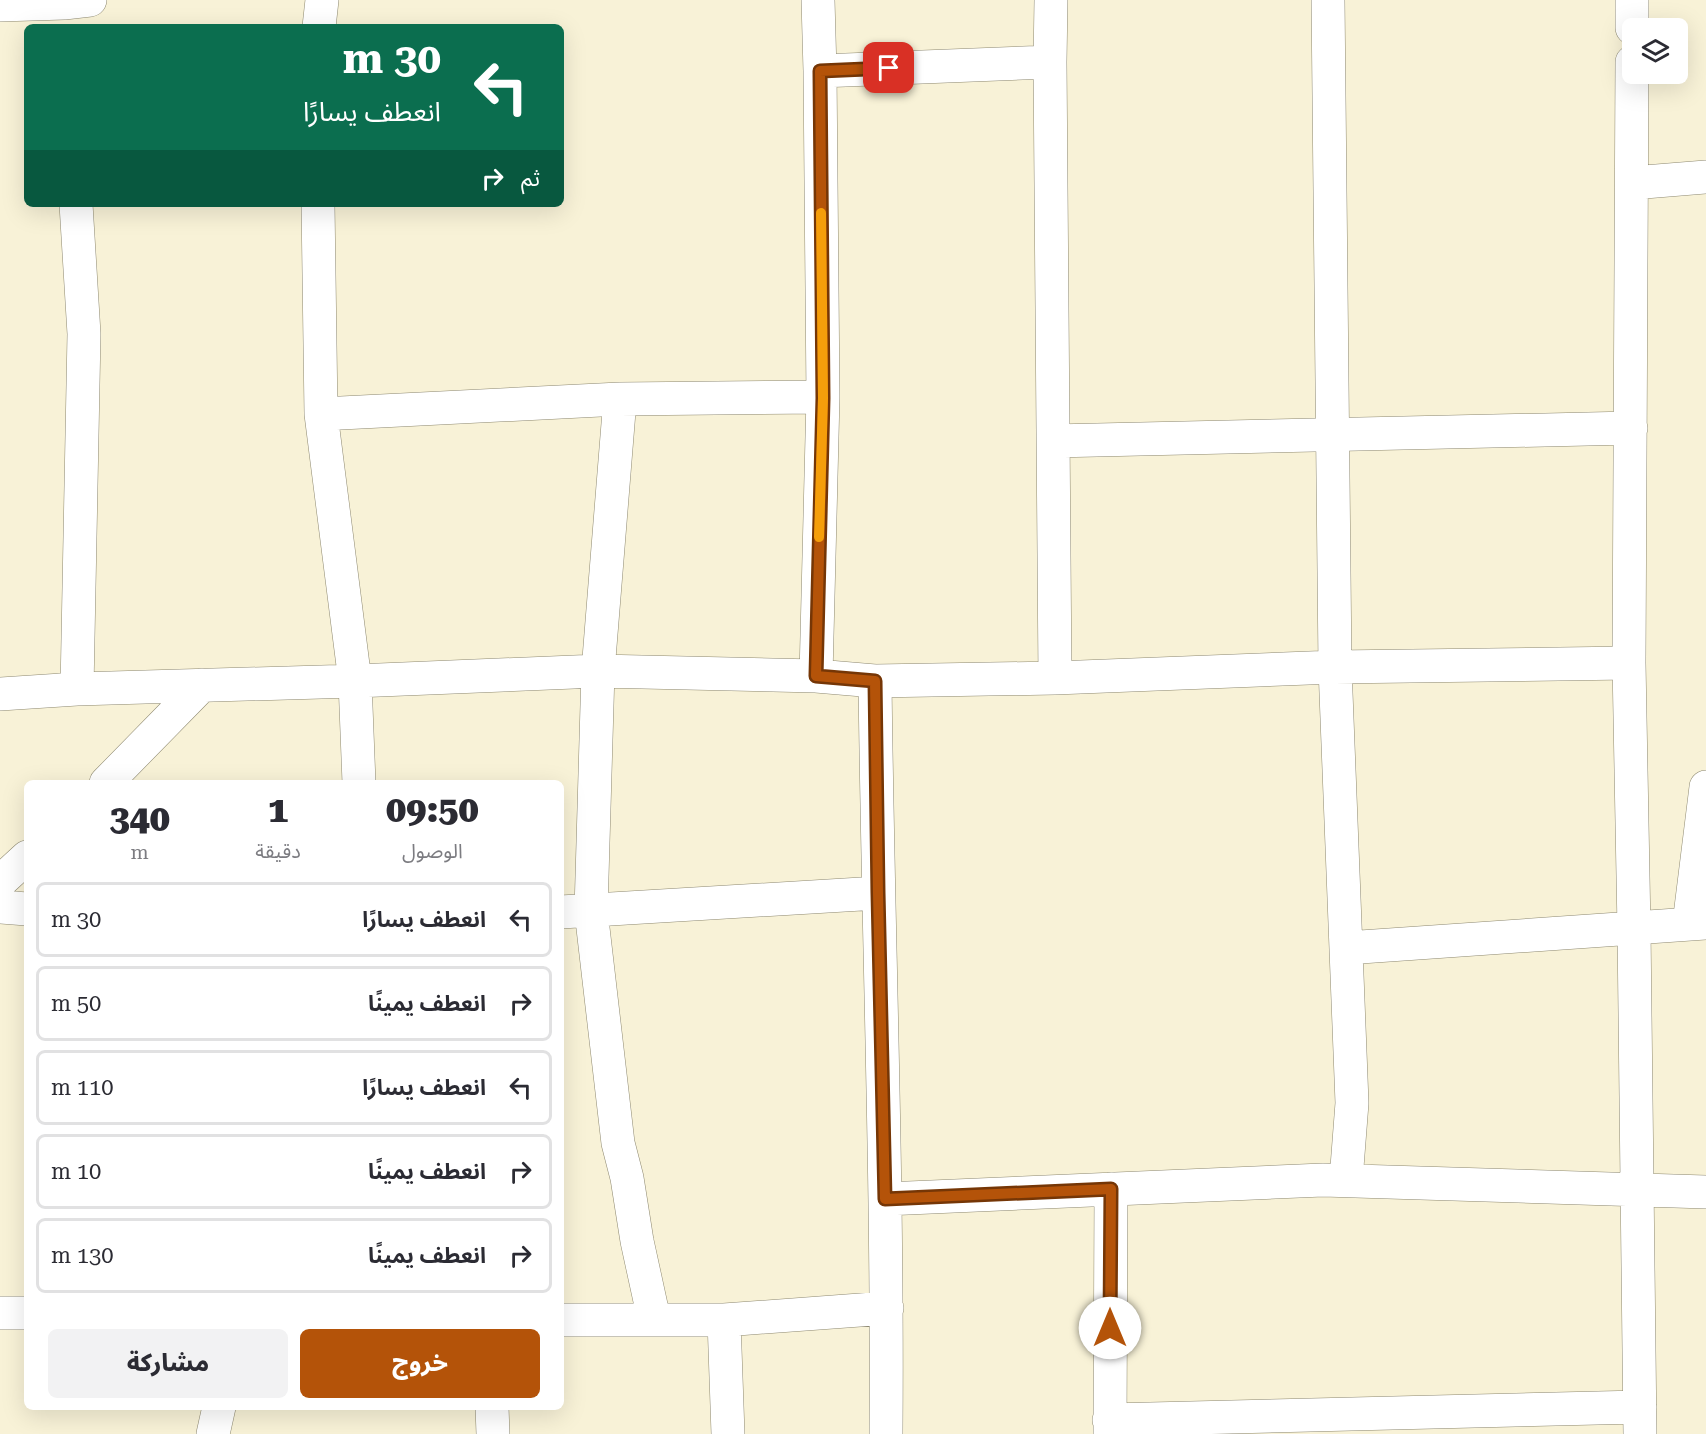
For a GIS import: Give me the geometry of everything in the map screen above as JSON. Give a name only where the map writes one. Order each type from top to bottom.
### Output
[{"type":"street","points":[[319,24],[322,0]]},
{"type":"street","points":[[816,676],[823,398],[818,0]]},
{"type":"street","points":[[1051,0],[1055,678]]},
{"type":"street","points":[[1328,0],[1335,667],[1352,1103],[1346,1180]]},
{"type":"street","points":[[1632,0],[1632,18]]},
{"type":"street","points":[[0,5],[73,10]]},
{"type":"street","points":[[820,71],[1050,62]]},
{"type":"street","points":[[1111,1189],[1110,1427],[1640,1421],[1629,663],[1632,84]]},
{"type":"street","points":[[1632,183],[1706,177]]},
{"type":"street","points":[[76,207],[84,334],[77,689]]},
{"type":"street","points":[[318,207],[321,414],[356,681],[359,780]]},
{"type":"street","points":[[321,414],[620,399],[823,398]]},
{"type":"street","points":[[620,399],[576,911],[618,1143],[627,1178],[654,1319]]},
{"type":"street","points":[[1053,441],[1631,428]]},
{"type":"street","points":[[0,694],[77,689],[598,671],[816,676],[875,681],[1055,678],[1335,667],[1629,663]]},
{"type":"street","points":[[875,681],[887,1308],[886,1434]]},
{"type":"street","points":[[109,780],[202,685]]},
{"type":"street","points":[[1346,948],[1698,923],[1706,787]]},
{"type":"street","points":[[0,882],[24,860]]},
{"type":"street","points":[[576,911],[878,893]]},
{"type":"street","points":[[0,908],[24,909]]},
{"type":"street","points":[[885,1199],[1346,1180],[1706,1192]]},
{"type":"street","points":[[564,1320],[724,1320],[887,1308]]},
{"type":"street","points":[[0,1313],[24,1313]]},
{"type":"street","points":[[724,1320],[728,1434]]},
{"type":"street","points":[[213,1434],[218,1410]]},
{"type":"street","points":[[492,1410],[493,1434]]},
{"type":"slow traffic","points":[[819,537],[823,398],[821,213]]},
{"type":"route","points":[[889,68],[820,71],[823,398],[816,676],[875,681],[885,1199],[1111,1189],[1110,1328]]}]
